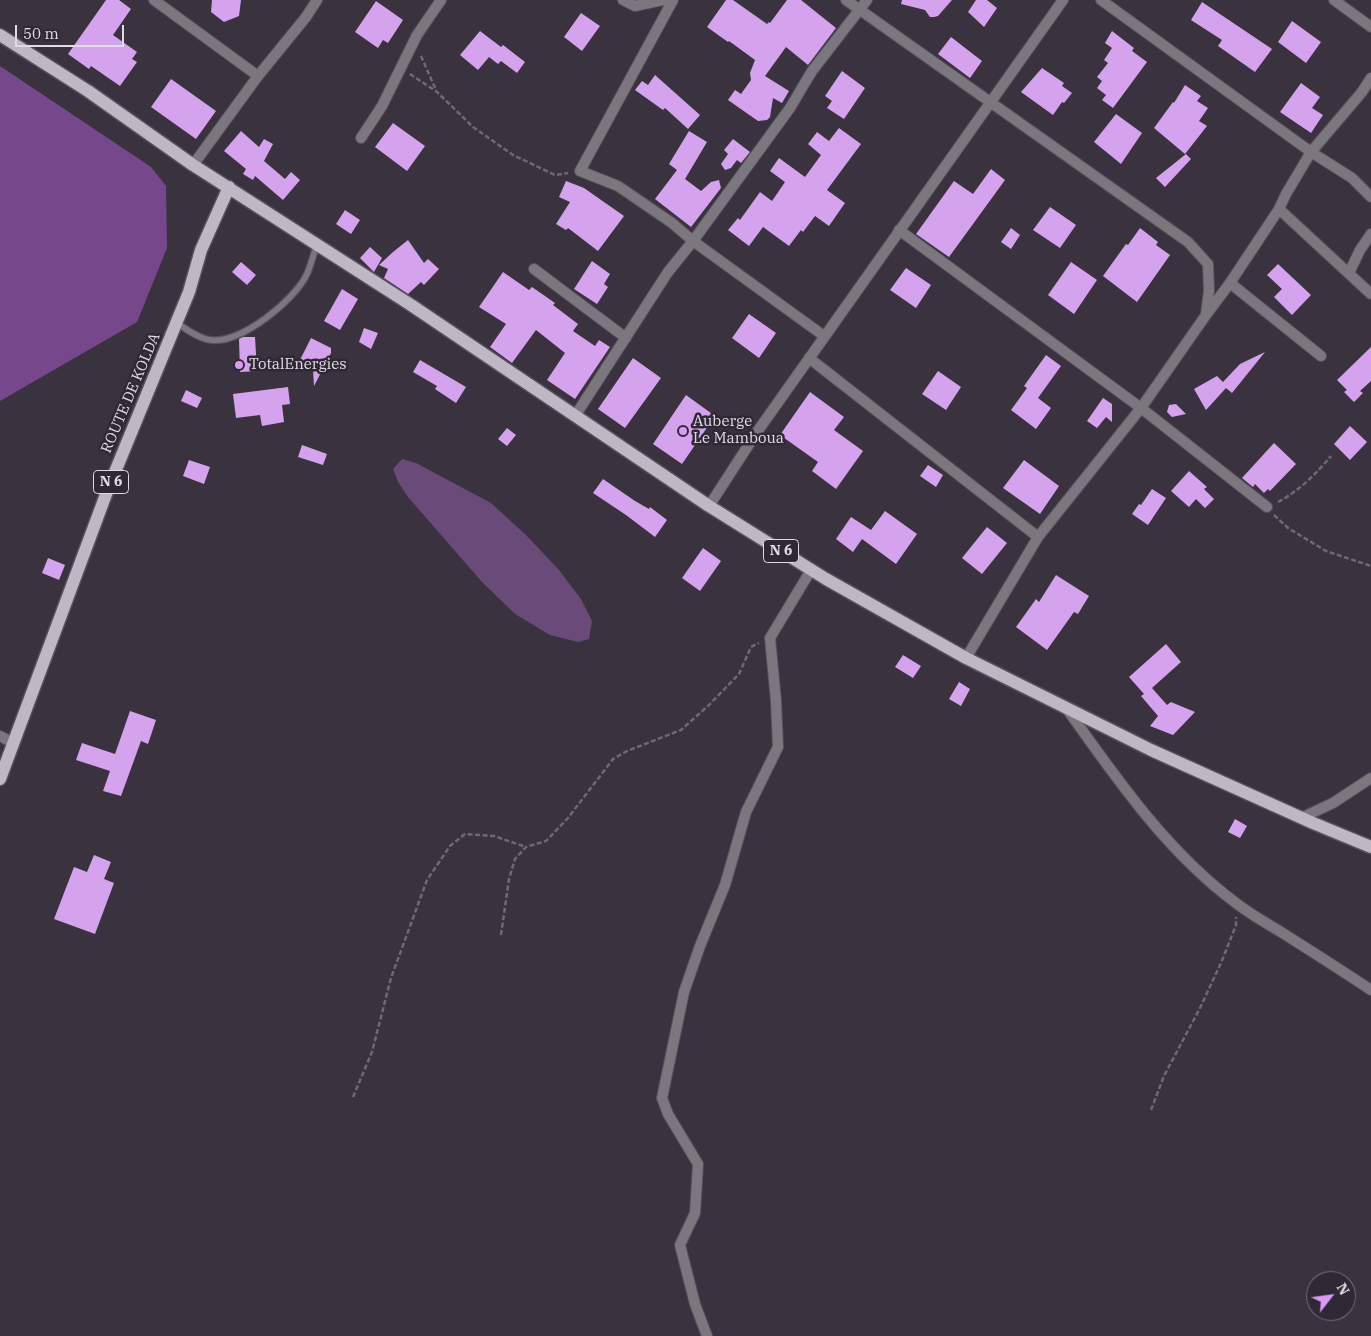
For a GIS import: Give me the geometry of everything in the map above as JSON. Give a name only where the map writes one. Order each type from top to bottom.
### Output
[{"type":"main road","points":[[0,35],[88,90],[193,165],[229,187]]},
{"type":"main road","name":"N 6","points":[[229,187],[411,305],[710,506],[811,570],[966,658],[1067,709],[1151,750],[1301,818],[1371,847]]},
{"type":"main road","name":"ROUTE DE KOLDA","points":[[0,779],[108,489],[177,323],[189,292],[201,250],[229,187]]},
{"type":"street","points":[[154,0],[258,76]]},
{"type":"street","points":[[193,165],[258,76],[306,17],[317,0]]},
{"type":"street","points":[[360,138],[382,106],[417,35],[441,0]]},
{"type":"street","points":[[623,0],[635,6],[663,0]]},
{"type":"street","points":[[673,0],[580,171],[618,186],[672,223],[824,336]]},
{"type":"street","points":[[846,0],[1188,242],[1208,264],[1209,291],[1206,315]]},
{"type":"street","points":[[576,416],[668,272],[694,241],[790,108],[812,71],[866,0]]},
{"type":"street","points":[[710,506],[757,432],[1063,0]]},
{"type":"street","points":[[1101,0],[1311,152],[1352,178],[1371,197]]},
{"type":"street","points":[[1334,0],[1371,27]]},
{"type":"street","points":[[966,658],[1038,537],[1141,408],[1230,283],[1279,209],[1311,152],[1362,92],[1371,78]]},
{"type":"street","points":[[1279,209],[1371,294]]},
{"type":"street","points":[[899,230],[1141,408],[1267,507]]},
{"type":"street","points":[[1349,273],[1360,250],[1371,234]]},
{"type":"street","points":[[534,269],[626,338]]},
{"type":"street","points":[[1230,283],[1322,356]]},
{"type":"street","points":[[809,358],[1038,537]]},
{"type":"street","points":[[707,1336],[695,1304],[680,1245],[695,1213],[698,1164],[668,1114],[662,1098],[684,992],[724,885],[746,812],[778,747],[770,638],[811,570]]},
{"type":"street","points":[[1067,709],[1104,762],[1163,834],[1197,869],[1236,903],[1371,990]]},
{"type":"street","points":[[0,736],[12,743]]},
{"type":"street","points":[[1301,818],[1333,803],[1371,778]]},
{"type":"lane","points":[[177,323],[191,332],[212,340],[230,337],[251,328],[287,302],[307,275],[317,245]]},
{"type":"path","points":[[417,35],[422,61],[437,92]]},
{"type":"path","points":[[400,68],[437,92],[473,127],[513,155],[555,175],[580,171]]},
{"type":"path","points":[[1331,456],[1304,484],[1286,498],[1267,507],[1288,528],[1326,551],[1371,566]]},
{"type":"path","points":[[501,935],[509,879],[515,859],[526,847],[546,840],[568,818],[613,759],[627,751],[681,730],[710,705],[739,674],[751,647],[770,638]]},
{"type":"path","points":[[353,1096],[372,1052],[391,978],[427,880],[450,846],[464,834],[494,836],[526,847]]},
{"type":"path","points":[[1151,1110],[1164,1076],[1200,1008],[1221,963],[1236,925],[1236,903]]},
{"type":"shaded area","points":[[0,66],[151,167],[166,186],[167,248],[137,322],[0,401]]},
{"type":"shaded area","points":[[402,459],[416,463],[491,503],[526,535],[559,570],[581,599],[592,621],[589,639],[578,642],[550,635],[515,614],[482,582],[408,497],[398,482],[393,469]]},
{"type":"building","points":[[106,0],[119,0],[131,9],[113,35],[137,52],[132,59],[137,62],[120,86],[91,66],[89,69],[68,54]]},
{"type":"building","points":[[212,0],[241,0],[239,16],[224,22],[211,12]]},
{"type":"building","points":[[726,0],[733,0],[767,24],[770,23],[787,0],[801,0],[836,28],[808,65],[786,47],[765,76],[789,91],[782,103],[773,98],[770,117],[767,120],[758,121],[728,100],[735,90],[741,94],[751,80],[750,73],[755,60],[707,27]]},
{"type":"building","points":[[902,0],[952,0],[938,16],[930,17],[925,10],[901,4]]},
{"type":"building","points":[[976,0],[987,0],[997,8],[984,27],[968,12]]},
{"type":"building","points":[[376,1],[403,20],[388,43],[383,40],[378,48],[355,32]]},
{"type":"building","points":[[1202,2],[1272,49],[1255,72],[1218,46],[1222,40],[1191,20]]},
{"type":"building","points":[[581,13],[600,26],[582,51],[564,37]]},
{"type":"building","points":[[1292,21],[1321,42],[1306,63],[1278,42]]},
{"type":"building","points":[[480,31],[501,47],[503,45],[525,62],[517,73],[501,61],[498,64],[489,57],[478,70],[460,55]]},
{"type":"building","points":[[1112,31],[1134,48],[1132,51],[1147,62],[1113,108],[1102,100],[1106,95],[1097,88],[1102,81],[1097,77],[1108,63],[1104,60],[1112,48],[1105,43]]},
{"type":"building","points":[[951,37],[982,61],[970,78],[938,54]]},
{"type":"building","points":[[1042,68],[1064,83],[1062,86],[1072,93],[1064,103],[1062,102],[1053,115],[1021,92]]},
{"type":"building","points":[[842,71],[865,88],[844,119],[827,108],[832,101],[825,96]]},
{"type":"building","points":[[655,75],[700,115],[688,129],[665,108],[663,110],[635,90],[642,81],[648,85]]},
{"type":"building","points":[[171,79],[216,111],[196,139],[151,107]]},
{"type":"building","points":[[1301,83],[1320,97],[1312,108],[1323,115],[1311,133],[1280,112]]},
{"type":"building","points":[[1185,85],[1201,96],[1197,101],[1208,108],[1199,121],[1207,126],[1185,154],[1154,128],[1174,103]]},
{"type":"building","points":[[1116,114],[1142,133],[1121,164],[1094,142]]},
{"type":"building","points":[[393,123],[425,146],[407,171],[375,147]]},
{"type":"building","points":[[839,128],[861,144],[827,190],[845,203],[829,226],[815,216],[789,246],[763,227],[749,246],[728,230],[738,218],[740,220],[760,192],[772,201],[785,182],[770,171],[779,158],[805,177],[821,155],[808,144],[817,132],[829,141]]},
{"type":"building","points":[[241,131],[259,147],[264,139],[273,144],[264,161],[285,179],[291,172],[300,180],[283,200],[255,176],[253,180],[243,174],[246,169],[224,151]]},
{"type":"building","points":[[689,131],[707,142],[685,179],[701,191],[711,182],[719,180],[721,188],[691,227],[655,199],[677,170],[669,164]]},
{"type":"building","points":[[733,139],[750,152],[741,163],[737,160],[731,168],[725,170],[721,164],[728,154],[724,150]]},
{"type":"building","points":[[1186,154],[1191,159],[1165,187],[1156,178]]},
{"type":"building","points":[[991,169],[1005,180],[949,257],[916,234],[954,181],[973,194]]},
{"type":"building","points":[[566,181],[584,188],[624,216],[598,251],[568,228],[566,230],[556,224],[570,202],[559,197]]},
{"type":"building","points":[[1050,207],[1076,225],[1060,248],[1033,230]]},
{"type":"building","points":[[345,210],[360,220],[351,234],[336,224]]},
{"type":"building","points":[[1011,228],[1020,235],[1011,249],[1001,242]]},
{"type":"building","points":[[1140,228],[1158,242],[1156,245],[1170,255],[1137,302],[1103,276]]},
{"type":"building","points":[[408,240],[424,263],[428,259],[439,269],[424,285],[421,282],[408,294],[384,278],[388,269],[379,265]]},
{"type":"building","points":[[370,247],[382,258],[374,272],[360,258]]},
{"type":"building","points":[[592,261],[610,274],[604,284],[608,287],[597,304],[574,289]]},
{"type":"building","points":[[241,262],[256,275],[247,285],[232,272]]},
{"type":"building","points":[[1071,262],[1097,280],[1074,314],[1048,295]]},
{"type":"building","points":[[1278,264],[1311,295],[1292,315],[1274,297],[1282,289],[1267,275]]},
{"type":"building","points":[[906,268],[931,285],[916,308],[890,290]]},
{"type":"building","points":[[503,272],[529,290],[532,287],[555,303],[553,305],[578,324],[573,331],[595,346],[599,340],[610,347],[575,399],[547,380],[565,353],[536,330],[512,363],[490,347],[506,324],[479,307]]},
{"type":"building","points":[[342,289],[358,299],[340,330],[324,321]]},
{"type":"building","points":[[749,314],[776,333],[759,358],[732,338]]},
{"type":"building","points":[[364,328],[378,333],[371,349],[359,342]]},
{"type":"building","points":[[255,337],[257,371],[240,372],[239,339]]},
{"type":"building","points":[[311,338],[331,348],[331,353],[314,386],[313,369],[295,370]]},
{"type":"building","points":[[1371,347],[1371,381],[1360,391],[1363,393],[1354,402],[1344,392],[1347,390],[1337,380]]},
{"type":"building","points":[[1265,352],[1232,393],[1226,388],[1206,410],[1194,389],[1217,376],[1223,382],[1240,364]]},
{"type":"building","points":[[1046,355],[1061,366],[1038,398],[1051,408],[1036,429],[1011,410],[1027,388],[1024,386]]},
{"type":"building","points":[[633,358],[661,378],[625,428],[598,409]]},
{"type":"building","points":[[420,360],[466,387],[456,403],[435,389],[437,386],[413,372]]},
{"type":"building","points":[[938,371],[961,387],[946,410],[922,394]]},
{"type":"building","points":[[288,387],[290,404],[282,405],[284,422],[262,426],[260,415],[236,418],[233,394]]},
{"type":"building","points":[[186,390],[202,398],[197,408],[181,401]]},
{"type":"building","points":[[810,392],[844,417],[834,430],[863,451],[836,489],[812,471],[818,462],[780,435]]},
{"type":"building","points":[[686,395],[715,416],[682,464],[653,444]]},
{"type":"building","points":[[1103,398],[1112,404],[1112,422],[1106,417],[1097,428],[1087,421]]},
{"type":"building","points":[[1176,404],[1186,414],[1172,417],[1167,412],[1169,405]]},
{"type":"building","points":[[1350,426],[1367,442],[1350,460],[1334,444]]},
{"type":"building","points":[[507,428],[516,435],[507,446],[498,439]]},
{"type":"building","points":[[1274,443],[1296,464],[1270,491],[1268,489],[1264,493],[1255,484],[1253,487],[1242,478]]},
{"type":"building","points":[[302,445],[327,454],[323,465],[298,457]]},
{"type":"building","points":[[189,460],[210,467],[204,484],[183,476]]},
{"type":"building","points":[[1024,460],[1059,486],[1040,514],[1003,488]]},
{"type":"building","points":[[928,465],[943,475],[936,487],[920,476]]},
{"type":"building","points":[[1189,471],[1207,487],[1204,489],[1214,499],[1205,508],[1196,499],[1189,507],[1171,491]]},
{"type":"building","points":[[603,479],[635,501],[649,509],[650,507],[667,520],[655,537],[593,493]]},
{"type":"building","points":[[1152,489],[1166,498],[1148,525],[1132,514]]},
{"type":"building","points":[[885,511],[917,534],[896,564],[862,539],[853,552],[836,539],[851,517],[871,530]]},
{"type":"building","points":[[987,527],[1007,543],[982,574],[962,558]]},
{"type":"building","points":[[703,548],[721,561],[700,591],[682,578]]},
{"type":"building","points":[[48,558],[65,565],[59,580],[42,573]]},
{"type":"building","points":[[1056,575],[1089,596],[1078,614],[1074,612],[1047,650],[1016,627],[1036,599],[1039,602]]},
{"type":"building","points":[[1166,644],[1181,662],[1152,688],[1167,705],[1171,702],[1195,712],[1173,735],[1150,726],[1158,716],[1141,696],[1144,694],[1129,677]]},
{"type":"building","points":[[903,655],[921,666],[913,678],[895,667]]},
{"type":"building","points":[[959,682],[970,689],[961,706],[949,699]]},
{"type":"building","points":[[130,711],[156,720],[148,744],[141,741],[121,796],[103,791],[110,771],[76,760],[82,743],[115,754]]},
{"type":"building","points":[[1235,819],[1247,826],[1240,838],[1228,832]]},
{"type":"building","points":[[94,855],[111,862],[104,879],[114,883],[95,934],[54,919],[74,867],[87,872]]},
{"type":"place","name":"TotalEnergies","points":[[239,365]]},
{"type":"place","name":"Auberge Le Mamboua","points":[[683,431]]}]
